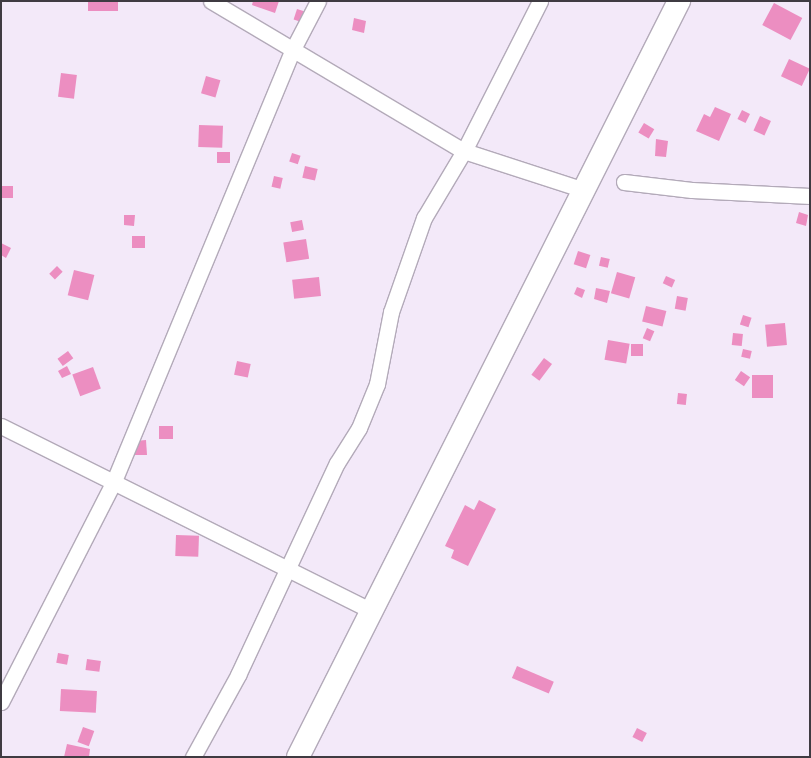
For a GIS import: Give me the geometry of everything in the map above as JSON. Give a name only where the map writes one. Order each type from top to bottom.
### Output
[{"type":"main road","points":[[298,757],[679,1]]},
{"type":"street","points":[[210,1],[292,51],[464,150],[584,190]]},
{"type":"street","points":[[1,702],[114,481],[292,51],[318,1]]},
{"type":"street","points":[[193,757],[238,675],[337,463],[359,428],[377,384],[391,312],[424,218],[464,150],[540,1]]},
{"type":"street","points":[[624,182],[692,190],[810,196]]},
{"type":"street","points":[[1,426],[289,566],[372,610]]},
{"type":"building","points":[[88,1],[118,1],[118,11],[88,11]]},
{"type":"building","points":[[253,1],[279,1],[275,13],[252,5]]},
{"type":"building","points":[[774,3],[802,18],[791,40],[762,25]]},
{"type":"building","points":[[297,9],[306,12],[302,22],[294,19]]},
{"type":"building","points":[[354,18],[366,21],[364,33],[352,30]]},
{"type":"building","points":[[789,59],[810,69],[802,86],[781,76]]},
{"type":"building","points":[[61,73],[77,75],[74,99],[58,97]]},
{"type":"building","points":[[206,76],[220,80],[215,97],[201,93]]},
{"type":"building","points":[[715,107],[731,114],[719,141],[696,131],[704,114],[710,117]]},
{"type":"building","points":[[742,110],[750,114],[745,123],[737,119]]},
{"type":"building","points":[[760,116],[771,121],[764,135],[753,131]]},
{"type":"building","points":[[644,123],[654,129],[649,139],[638,132]]},
{"type":"building","points":[[199,125],[223,126],[222,148],[198,147]]},
{"type":"building","points":[[656,139],[668,141],[666,157],[655,156]]},
{"type":"building","points":[[217,152],[230,152],[230,163],[217,163]]},
{"type":"building","points":[[292,153],[301,156],[298,164],[289,162]]},
{"type":"building","points":[[305,166],[318,169],[315,181],[302,178]]},
{"type":"building","points":[[274,176],[283,178],[280,189],[272,187]]},
{"type":"building","points":[[1,186],[13,186],[13,198],[1,198]]},
{"type":"building","points":[[799,212],[808,215],[806,226],[796,223]]},
{"type":"building","points":[[124,215],[135,215],[134,226],[124,225]]},
{"type":"building","points":[[302,220],[304,230],[292,232],[290,222]]},
{"type":"building","points":[[132,236],[145,236],[145,248],[132,248]]},
{"type":"building","points":[[306,239],[309,259],[286,262],[283,243]]},
{"type":"building","points":[[1,243],[11,248],[6,258],[1,255]]},
{"type":"building","points":[[578,251],[590,255],[586,268],[574,264]]},
{"type":"building","points":[[601,257],[610,259],[608,268],[599,266]]},
{"type":"building","points":[[57,266],[63,272],[55,279],[49,274]]},
{"type":"building","points":[[74,270],[94,275],[88,300],[68,295]]},
{"type":"building","points":[[617,272],[635,277],[629,298],[611,293]]},
{"type":"building","points":[[666,276],[675,280],[672,287],[663,283]]},
{"type":"building","points":[[319,277],[321,296],[294,299],[292,280]]},
{"type":"building","points":[[577,287],[585,290],[582,298],[574,294]]},
{"type":"building","points":[[596,288],[610,291],[607,303],[594,299]]},
{"type":"building","points":[[677,296],[688,298],[686,311],[675,309]]},
{"type":"building","points":[[646,306],[666,311],[663,327],[642,322]]},
{"type":"building","points":[[743,315],[752,318],[748,327],[740,325]]},
{"type":"building","points":[[785,323],[787,345],[767,347],[765,325]]},
{"type":"building","points":[[647,328],[654,331],[650,341],[643,338]]},
{"type":"building","points":[[733,333],[743,334],[742,346],[732,345]]},
{"type":"building","points":[[608,340],[630,344],[626,364],[605,360]]},
{"type":"building","points":[[631,344],[643,344],[643,356],[631,356]]},
{"type":"building","points":[[743,349],[752,351],[750,359],[741,357]]},
{"type":"building","points":[[68,351],[73,358],[63,366],[57,359]]},
{"type":"building","points":[[544,358],[552,364],[539,381],[531,375]]},
{"type":"building","points":[[237,361],[251,364],[248,378],[234,375]]},
{"type":"building","points":[[67,366],[71,374],[62,378],[58,371]]},
{"type":"building","points":[[93,367],[101,389],[80,396],[72,375]]},
{"type":"building","points":[[741,371],[750,377],[744,386],[735,380]]},
{"type":"building","points":[[752,375],[773,375],[773,398],[752,398]]},
{"type":"building","points":[[678,393],[687,394],[686,405],[677,404]]},
{"type":"building","points":[[159,426],[173,426],[173,439],[159,439]]},
{"type":"building","points":[[146,440],[147,455],[135,455],[135,441]]},
{"type":"building","points":[[479,500],[496,509],[468,566],[451,558],[454,550],[445,546],[465,505],[474,510]]},
{"type":"building","points":[[176,535],[199,536],[198,557],[175,556]]},
{"type":"building","points":[[58,653],[69,655],[67,665],[56,663]]},
{"type":"building","points":[[87,659],[101,661],[99,672],[85,670]]},
{"type":"building","points":[[517,666],[554,682],[549,694],[512,678]]},
{"type":"building","points":[[61,689],[97,691],[96,713],[60,711]]},
{"type":"building","points":[[83,727],[94,731],[89,746],[78,742]]},
{"type":"building","points":[[637,728],[647,733],[642,742],[632,737]]},
{"type":"building","points":[[67,744],[90,749],[89,757],[64,757]]}]
